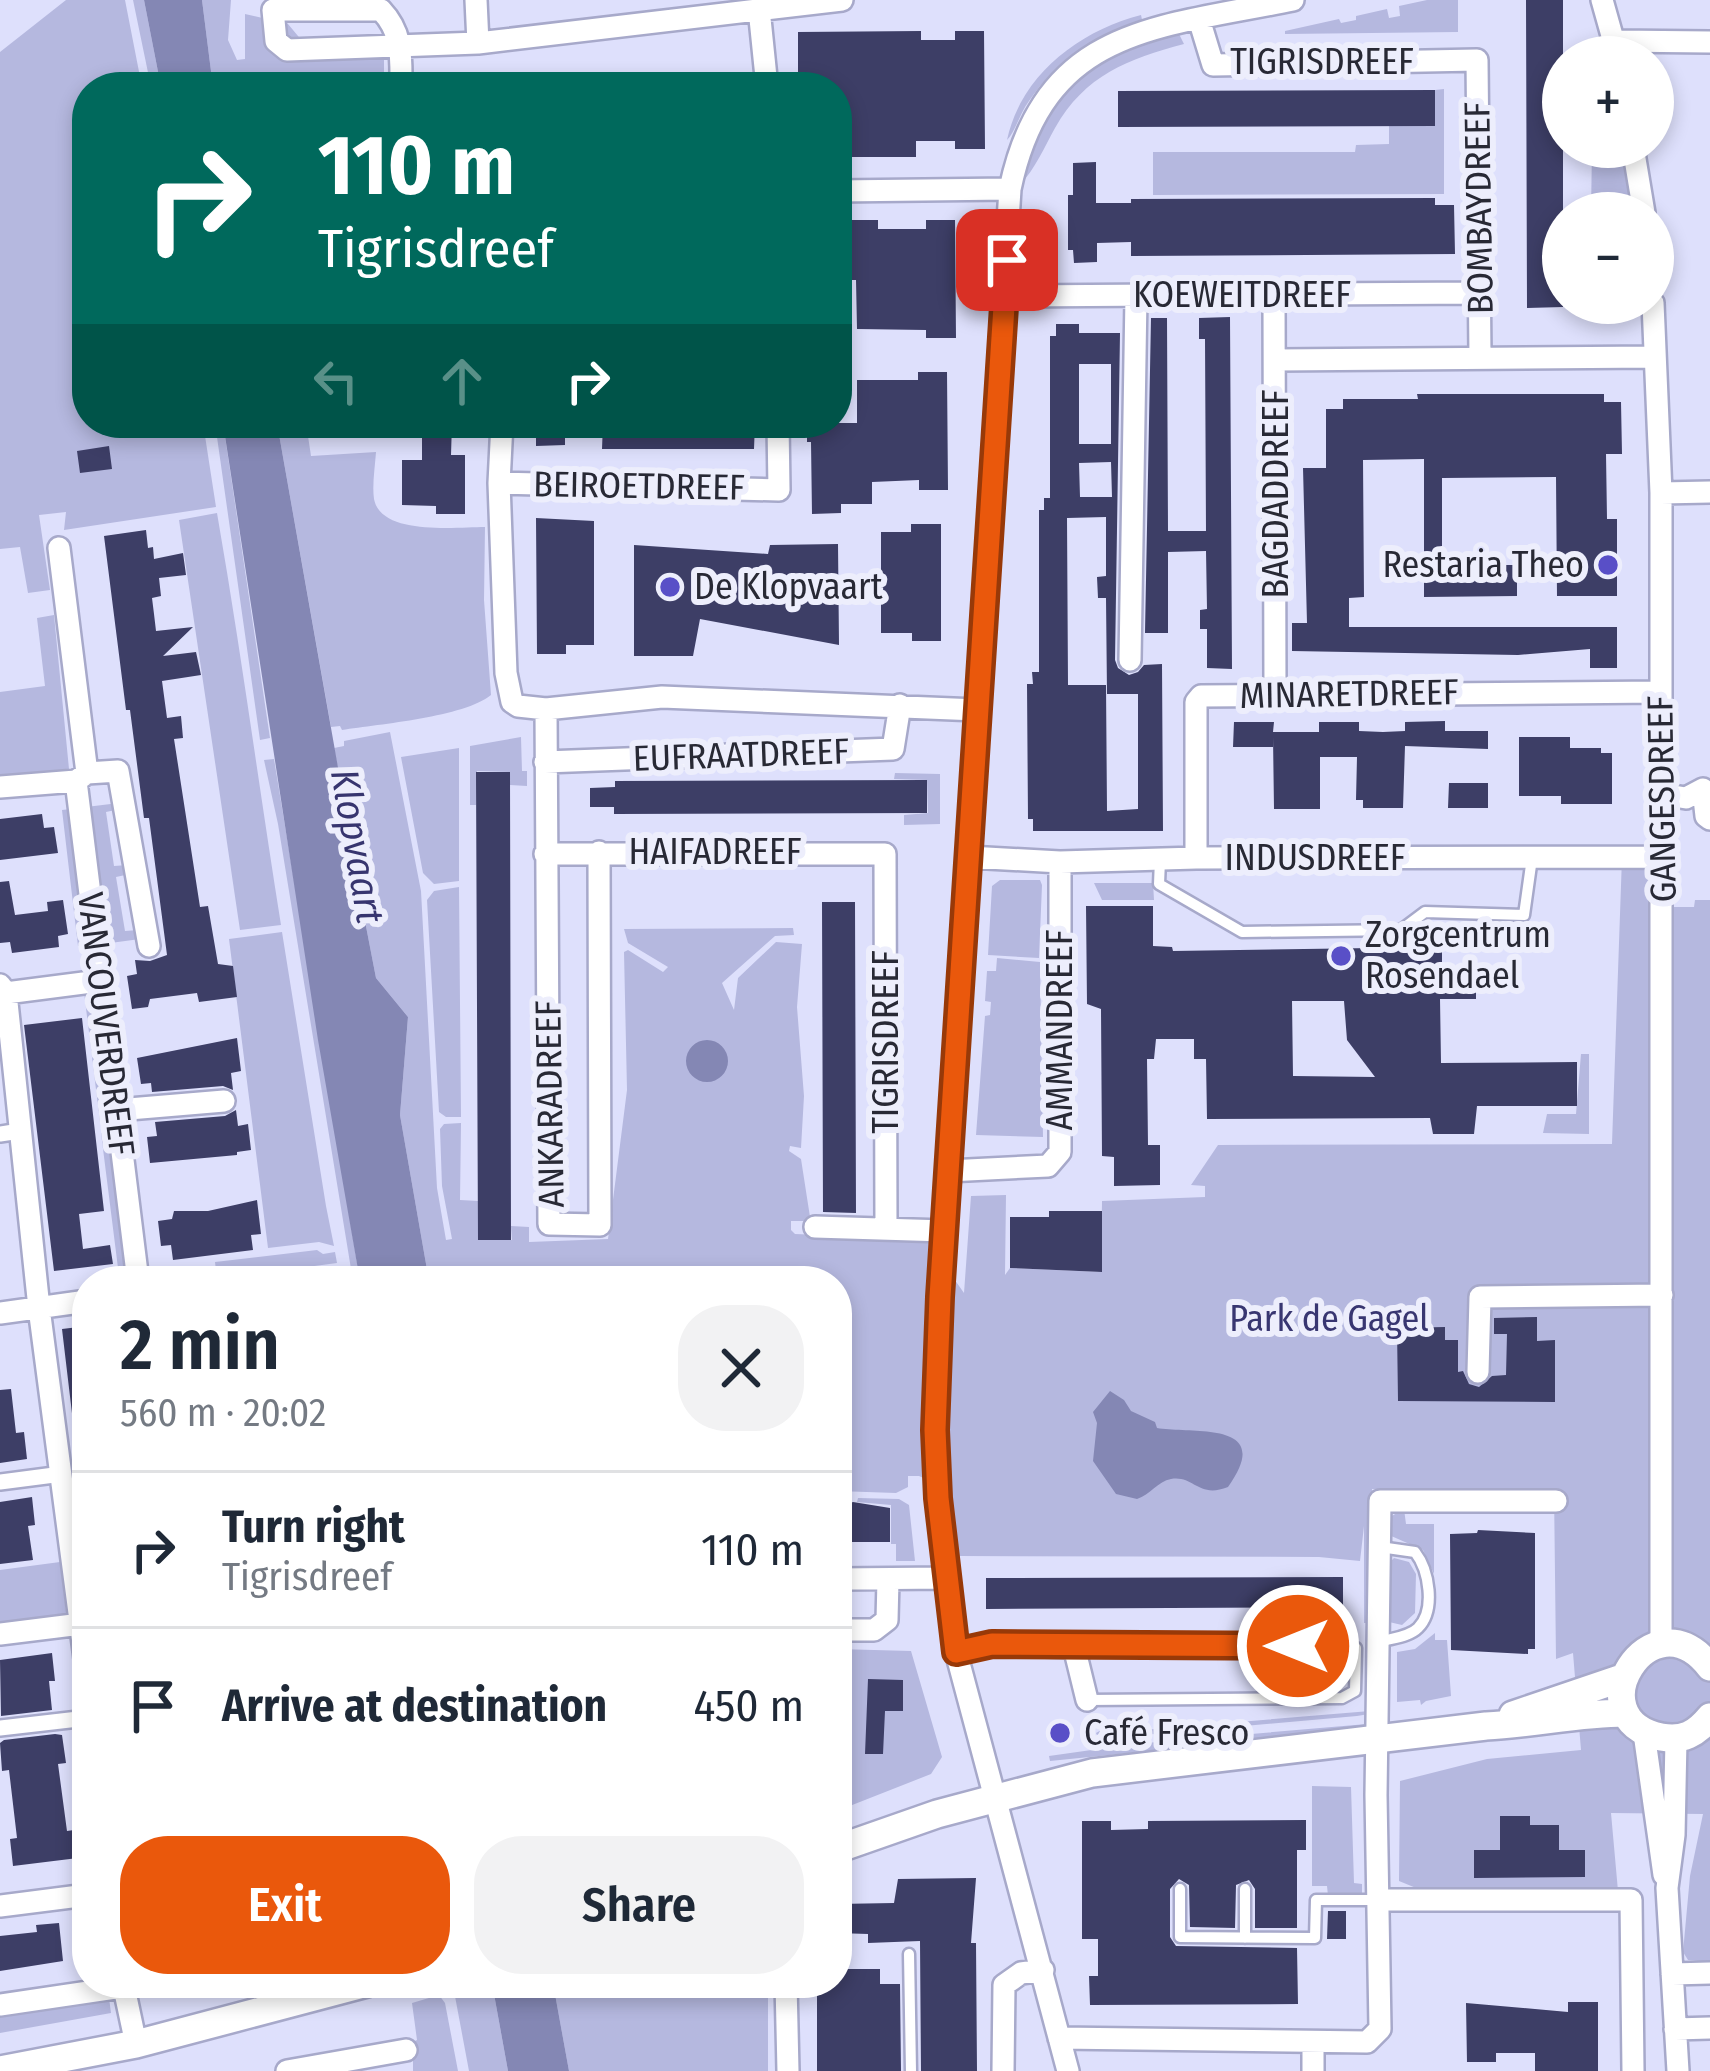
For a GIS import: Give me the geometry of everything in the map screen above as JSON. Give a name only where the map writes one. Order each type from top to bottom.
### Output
[{"type":"street","points":[[476,0],[478,43]]},
{"type":"street","points":[[401,72],[401,49],[395,24],[381,10],[273,10],[276,41],[286,50],[401,49],[842,0]]},
{"type":"street","name":"TIGRISDREEF","points":[[1068,2071],[956,1652],[935,1430],[1010,189],[1031,119],[1061,78],[1112,44],[1259,3],[1293,0]]},
{"type":"street","points":[[1602,0],[1612,36]]},
{"type":"street","points":[[760,9],[766,72]]},
{"type":"street","name":"TIGRISDREEF","points":[[1199,19],[1214,65],[1477,60]]},
{"type":"street","points":[[1674,45],[1710,42]]},
{"type":"street","name":"BOMBAYDREEF","points":[[1477,60],[1480,356]]},
{"type":"street","points":[[852,190],[1010,189]]},
{"type":"street","name":"KOEWEITDREEF","points":[[1005,296],[1480,293]]},
{"type":"street","name":"BAGDADDREEF","points":[[1274,295],[1275,693]]},
{"type":"street","points":[[1130,660],[1136,296]]},
{"type":"street","name":"GANGESDREEF","points":[[1654,324],[1660,493],[1661,1644]]},
{"type":"street","name":"KOEWEITDREEF","points":[[1277,360],[1655,357]]},
{"type":"street","points":[[499,483],[501,438]]},
{"type":"street","name":"BEIROETDREEF","points":[[499,483],[779,490],[778,438]]},
{"type":"street","name":"EUFRAATDREEF","points":[[499,483],[506,673],[512,701],[518,706],[546,709],[662,698],[977,710]]},
{"type":"street","points":[[1660,493],[1710,492]]},
{"type":"street","name":"VANCOUVERDREEF","points":[[59,548],[99,981],[136,1266]]},
{"type":"street","name":"MINARETDREEF","points":[[1196,858],[1196,702],[1202,696],[1660,692]]},
{"type":"street","name":"EUFRAATDREEF","points":[[545,762],[893,749],[900,706]]},
{"type":"street","name":"ANKARADREEF","points":[[546,709],[549,1224],[600,1225],[599,852]]},
{"type":"street","name":"VANCOUVERDREEF","points":[[81,777],[118,771],[149,946]]},
{"type":"street","points":[[0,787],[81,777]]},
{"type":"street","points":[[1661,794],[1686,798],[1704,783],[1710,819]]},
{"type":"street","name":"HAIFADREEF","points":[[545,854],[885,854]]},
{"type":"street","name":"TIGRISDREEF","points":[[885,854],[886,1229]]},
{"type":"street","name":"INDUSDREEF","points":[[969,857],[1060,862],[1661,857]]},
{"type":"street","name":"AMMANDREEF","points":[[948,1171],[1048,1166],[1060,1152],[1060,862]]},
{"type":"street","points":[[72,1553],[40,1308],[10,1132],[3,989],[99,981]]},
{"type":"street","points":[[117,1110],[224,1100]]},
{"type":"street","points":[[814,1227],[945,1231]]},
{"type":"street","points":[[1478,1372],[1480,1297],[1662,1295]]},
{"type":"street","points":[[0,1313],[72,1303]]},
{"type":"street","points":[[0,1482],[62,1474]]},
{"type":"street","points":[[1059,2038],[1367,2042],[1380,2029],[1380,1501],[1556,1501]]},
{"type":"street","points":[[852,1579],[946,1578]]},
{"type":"street","points":[[852,1630],[874,1630],[887,1620],[888,1580]]},
{"type":"street","points":[[0,1634],[72,1625]]},
{"type":"street","points":[[956,1652],[992,1644],[1074,1647],[1087,1700]]},
{"type":"street","points":[[1667,1888],[1634,1723],[1620,1695],[1622,1678],[1637,1655],[1661,1644],[1682,1645],[1700,1654],[1710,1667]]},
{"type":"street","points":[[1486,1726],[1622,1678]]},
{"type":"street","points":[[852,1844],[997,1798],[1114,1770],[1535,1724],[1588,1713],[1634,1723],[1676,1740],[1710,1719]]},
{"type":"street","points":[[0,1728],[72,1720]]},
{"type":"street","points":[[1676,1740],[1674,1835],[1667,1888],[1678,2071]]},
{"type":"street","points":[[0,1906],[72,1897]]},
{"type":"street","points":[[1377,1900],[1631,1900],[1633,2071]]},
{"type":"street","points":[[1003,2071],[1004,1985],[1021,1972],[1043,1970]]},
{"type":"street","points":[[1672,1974],[1710,1973]]},
{"type":"street","points":[[0,2005],[72,1993]]},
{"type":"street","points":[[125,1998],[136,2044]]},
{"type":"street","points":[[0,2070],[83,2064],[136,2044],[310,1998]]},
{"type":"street","points":[[786,1998],[788,2071]]},
{"type":"street","points":[[1676,2029],[1710,2028]]},
{"type":"street","points":[[1312,2042],[1313,2071]]},
{"type":"street","points":[[287,2071],[406,2050]]},
{"type":"lane","points":[[1160,860],[1159,884],[1243,932],[1350,932],[1401,930],[1425,912],[1524,915],[1532,857]]},
{"type":"lane","points":[[1380,1547],[1415,1552],[1426,1571],[1427,1603],[1421,1626],[1380,1642]]},
{"type":"lane","points":[[1074,1647],[1356,1648],[1355,1691],[1342,1698],[1087,1700]]},
{"type":"lane","points":[[1180,1888],[1180,1937],[1315,1938],[1316,1900],[1377,1900]]},
{"type":"lane","points":[[1244,1938],[1245,1889]]},
{"type":"lane","points":[[909,1954],[911,2071]]},
{"type":"green space","points":[[66,0],[125,0],[139,72],[72,72],[72,438],[205,438],[216,507],[64,530],[66,512],[39,515],[50,590],[28,593],[20,547],[0,549],[0,52]]},
{"type":"green space","points":[[133,0],[144,0],[158,72],[148,72]]},
{"type":"green space","points":[[202,0],[231,0],[228,40],[237,60],[245,59],[245,14],[288,24],[318,60],[384,59],[384,72],[211,72]]},
{"type":"green space","points":[[1458,0],[1458,32],[1285,34],[1387,9],[1389,18],[1400,16],[1399,6]]},
{"type":"green space","points":[[1141,15],[1143,24],[1093,42],[1052,74],[1029,101],[1007,140],[1025,95],[1056,59],[1096,32]]},
{"type":"green space","points":[[1179,34],[1184,44],[1126,63],[1080,95],[1021,183],[1044,123],[1075,82],[1118,54]]},
{"type":"green space","points":[[1444,89],[1444,194],[1153,195],[1153,152],[1355,152],[1356,145],[1389,144],[1389,126],[1435,126],[1435,90]]},
{"type":"green space","points":[[1592,168],[1625,168],[1629,192],[1591,192]]},
{"type":"green space","points":[[217,438],[225,438],[270,738],[260,740]]},
{"type":"green space","points":[[280,438],[308,438],[311,456],[376,452],[374,499],[390,519],[421,527],[485,527],[484,600],[491,695],[462,709],[421,718],[342,730],[331,727]]},
{"type":"green space","points":[[217,513],[281,925],[240,930],[179,520]]},
{"type":"green space","points":[[54,615],[69,769],[0,777],[0,692],[45,686],[37,618]]},
{"type":"green space","name":"Park de Gagel","points":[[390,732],[421,891],[437,1188],[446,1240],[452,1239],[442,1186],[440,1129],[444,1124],[461,1123],[460,1200],[478,1201],[478,1240],[512,1240],[511,1226],[529,1227],[529,1242],[608,1239],[627,1090],[624,952],[628,950],[663,972],[668,967],[628,943],[624,929],[793,928],[794,935],[775,936],[722,983],[734,1010],[738,978],[776,942],[802,944],[797,1007],[804,1096],[801,1148],[790,1146],[789,1151],[801,1159],[810,1217],[809,1221],[791,1221],[791,1230],[795,1234],[926,1239],[964,1293],[971,1196],[1006,1195],[1005,1275],[1010,1268],[1101,1272],[1102,1201],[1205,1197],[1205,1186],[1191,1185],[1218,1145],[1612,1144],[1622,857],[1661,857],[1663,907],[1694,907],[1695,900],[1710,900],[1710,1962],[1688,1960],[1683,1952],[1690,1876],[1703,1814],[1611,1813],[1618,1891],[1421,1890],[1399,1881],[1400,1781],[1487,1759],[1581,1750],[1573,1653],[1556,1659],[1554,1490],[1430,1489],[1428,1493],[1403,1489],[1388,1494],[1387,1489],[1372,1489],[1372,1623],[1364,1623],[1364,1526],[1360,1561],[959,1556],[951,1490],[908,1476],[908,1487],[896,1493],[852,1492],[852,1266],[426,1266],[400,1115],[408,1017],[376,978],[364,916],[370,885],[368,832],[342,790],[334,748],[344,746],[344,741]]},
{"type":"green space","points":[[521,737],[527,786],[510,785],[509,772],[477,771],[476,805],[470,805],[470,746]]},
{"type":"green space","points":[[459,748],[459,881],[434,884],[423,873],[401,757]]},
{"type":"green space","points":[[274,759],[358,1266],[351,1266],[264,760]]},
{"type":"green space","points":[[895,773],[940,774],[940,824],[904,825],[904,815],[928,813],[927,780],[894,779]]},
{"type":"green space","points":[[119,803],[120,809],[106,812],[114,866],[128,865],[130,874],[116,877],[125,931],[138,930],[140,939],[103,944],[86,807]]},
{"type":"green space","points":[[71,809],[88,945],[78,946],[62,810]]},
{"type":"green space","points":[[1000,880],[1040,880],[1039,958],[988,955],[992,886]]},
{"type":"green space","points":[[1094,883],[1153,883],[1154,900],[1102,900]]},
{"type":"green space","points":[[459,887],[461,1117],[446,1117],[439,1112],[427,900],[434,891]]},
{"type":"green space","points":[[282,932],[334,1246],[319,1242],[268,1248],[229,939]]},
{"type":"green space","points":[[997,958],[1040,962],[1043,1137],[976,1135],[985,1016],[990,1015],[991,1002],[985,1001],[987,971],[996,971]]},
{"type":"green space","points":[[84,992],[95,999],[110,1120],[100,1122]]},
{"type":"green space","points":[[1581,1054],[1589,1054],[1589,1134],[1543,1133],[1547,1114],[1576,1114]]},
{"type":"green space","points":[[111,1132],[128,1266],[118,1266],[101,1133]]},
{"type":"green space","points":[[317,1250],[335,1252],[337,1263],[215,1266],[215,1262]]},
{"type":"green space","points":[[858,1498],[899,1499],[909,1505],[915,1561],[896,1561],[891,1505],[857,1502]]},
{"type":"green space","points":[[1404,1509],[1406,1524],[1434,1524],[1434,1574],[1423,1550],[1389,1535],[1390,1517]]},
{"type":"green space","points":[[1394,1558],[1409,1562],[1416,1574],[1415,1613],[1402,1625],[1389,1622],[1389,1563]]},
{"type":"green space","points":[[60,1562],[67,1618],[0,1626],[0,1570]]},
{"type":"green space","points":[[1435,1633],[1435,1640],[1447,1640],[1451,1696],[1421,1705],[1420,1700],[1397,1702],[1397,1652],[1415,1649]]},
{"type":"green space","points":[[852,1649],[911,1651],[942,1757],[931,1774],[852,1805]]},
{"type":"green space","points":[[1370,1711],[1357,1716],[1099,1739],[1096,1733],[1105,1728],[1107,1733]]},
{"type":"green space","points":[[1367,1724],[1367,1729],[1050,1761],[1049,1756],[1134,1744]]},
{"type":"green space","points":[[1312,1786],[1351,1787],[1354,1883],[1362,1884],[1362,1894],[1328,1896],[1327,1886],[1312,1886]]},
{"type":"green space","points":[[94,1998],[109,1998],[111,2013],[0,2033],[0,2016]]},
{"type":"green space","points":[[441,1998],[445,2003],[458,2071],[413,2071],[413,2042],[417,2040],[412,2003]]},
{"type":"green space","points":[[455,1998],[495,1998],[508,2071],[469,2071]]},
{"type":"green space","points":[[556,1998],[768,1998],[768,2071],[569,2071]]},
{"type":"water","points":[[144,0],[202,0],[211,72],[158,72]]},
{"type":"water","name":"Klopvaart","points":[[225,438],[280,438],[342,790],[368,832],[370,885],[364,916],[376,978],[408,1017],[400,1115],[426,1266],[357,1266]]},
{"type":"water","points":[[707,1040],[722,1046],[728,1061],[722,1076],[707,1082],[692,1076],[686,1061],[692,1046]]},
{"type":"water","points":[[1110,1391],[1157,1428],[1208,1432],[1236,1440],[1242,1450],[1240,1465],[1228,1487],[1210,1490],[1171,1479],[1137,1499],[1116,1494],[1093,1461],[1097,1423],[1093,1412]]},
{"type":"water","points":[[495,1998],[556,1998],[569,2071],[508,2071]]},
{"type":"building","points":[[1526,0],[1563,0],[1563,36],[1542,36],[1542,168],[1563,168],[1563,192],[1542,192],[1542,308],[1527,308]]},
{"type":"building","points":[[921,31],[921,40],[955,40],[955,31],[984,31],[985,149],[955,149],[955,141],[916,141],[916,157],[852,157],[852,72],[798,72],[798,32]]},
{"type":"building","points":[[1435,90],[1435,126],[1118,127],[1118,91]]},
{"type":"building","points":[[1096,162],[1096,203],[1435,198],[1435,205],[1454,205],[1455,254],[1131,256],[1131,242],[1097,243],[1097,262],[1074,263],[1073,250],[1068,250],[1073,163]]},
{"type":"building","points":[[852,220],[878,220],[878,229],[926,229],[926,220],[955,220],[956,338],[926,338],[926,330],[857,329],[856,280],[852,280]]},
{"type":"building","points":[[1230,317],[1232,669],[1207,668],[1207,629],[1200,629],[1200,610],[1207,609],[1206,551],[1168,552],[1168,633],[1145,633],[1151,318],[1167,318],[1168,531],[1206,531],[1205,339],[1199,339],[1199,318]]},
{"type":"building","points":[[1056,324],[1079,324],[1079,333],[1120,333],[1115,660],[1129,675],[1144,665],[1162,664],[1163,831],[1033,831],[1033,819],[1028,819],[1027,684],[1033,684],[1032,672],[1039,672],[1039,510],[1044,510],[1044,498],[1050,498],[1050,336],[1056,336]],"holes":[[[1079,364],[1111,364],[1111,444],[1079,444]],[[1111,462],[1112,497],[1080,497],[1079,463]],[[1106,517],[1106,576],[1097,577],[1098,598],[1106,598],[1107,694],[1138,694],[1138,809],[1107,811],[1106,685],[1068,685],[1067,518]]]},
{"type":"building","points":[[918,372],[947,372],[948,490],[919,490],[919,480],[872,482],[872,504],[841,504],[841,513],[812,514],[811,442],[807,438],[852,438],[852,423],[857,423],[857,380],[918,380]]},
{"type":"building","points":[[1417,394],[1604,394],[1604,402],[1621,402],[1622,454],[1606,454],[1607,519],[1617,519],[1617,596],[1557,596],[1556,477],[1442,478],[1442,565],[1517,565],[1517,596],[1424,597],[1424,459],[1363,460],[1364,597],[1349,598],[1349,627],[1617,627],[1617,668],[1590,668],[1590,649],[1518,655],[1292,651],[1292,623],[1307,623],[1303,468],[1326,468],[1326,409],[1343,409],[1343,399],[1418,399]]},
{"type":"building","points":[[422,438],[452,438],[451,455],[465,455],[465,514],[436,514],[436,506],[402,505],[402,460],[422,460]]},
{"type":"building","points":[[536,438],[565,438],[565,445],[536,446]]},
{"type":"building","points":[[602,438],[754,438],[754,449],[602,449]]},
{"type":"building","points":[[109,446],[112,469],[80,473],[77,451]]},
{"type":"building","points":[[536,518],[594,521],[594,645],[566,645],[566,654],[537,654]]},
{"type":"building","points":[[911,524],[941,524],[941,641],[912,641],[912,633],[881,633],[881,532],[911,532]]},
{"type":"building","points":[[146,530],[154,559],[183,553],[186,575],[159,578],[161,596],[152,598],[156,631],[193,627],[163,656],[196,652],[201,675],[162,681],[167,718],[181,716],[183,738],[174,739],[200,907],[208,906],[218,964],[233,966],[237,997],[199,1002],[197,993],[150,999],[148,1007],[132,1009],[127,976],[137,974],[135,960],[167,955],[149,818],[144,818],[130,710],[126,710],[104,536]]},
{"type":"building","points":[[838,544],[839,645],[700,619],[693,656],[634,656],[634,545],[768,554],[770,545]]},
{"type":"building","points":[[1445,721],[1445,731],[1488,731],[1488,749],[1405,746],[1403,808],[1363,808],[1363,800],[1356,800],[1357,757],[1320,757],[1320,809],[1274,809],[1273,737],[1273,747],[1233,747],[1234,722],[1274,722],[1273,732],[1319,732],[1319,722],[1359,722],[1359,731],[1383,732],[1405,731],[1405,722]]},
{"type":"building","points":[[1519,737],[1570,737],[1570,748],[1601,748],[1601,753],[1612,753],[1612,804],[1561,804],[1561,796],[1519,796]]},
{"type":"building","points":[[476,772],[510,772],[511,1240],[478,1240]]},
{"type":"building","points":[[927,780],[927,813],[614,814],[614,807],[590,807],[590,788],[615,787],[615,781]]},
{"type":"building","points":[[1449,783],[1488,783],[1488,808],[1448,808]]},
{"type":"building","points":[[42,814],[44,828],[54,827],[58,853],[0,860],[0,819]]},
{"type":"building","points":[[9,881],[15,915],[48,911],[47,902],[63,900],[68,934],[58,936],[59,947],[12,953],[10,942],[0,943],[0,882]]},
{"type":"building","points":[[822,902],[855,902],[856,1213],[823,1212]]},
{"type":"building","points":[[1086,906],[1153,906],[1153,946],[1172,947],[1173,951],[1442,947],[1442,970],[1508,969],[1508,989],[1476,989],[1476,999],[1440,999],[1441,1063],[1577,1062],[1577,1106],[1477,1106],[1474,1134],[1433,1134],[1430,1118],[1207,1119],[1206,1059],[1194,1059],[1194,1039],[1156,1039],[1154,1059],[1147,1059],[1148,1145],[1160,1145],[1160,1185],[1114,1186],[1114,1157],[1102,1156],[1101,1009],[1087,1004]],"holes":[[[1292,1001],[1344,1001],[1347,1040],[1375,1077],[1293,1076]]]},
{"type":"building","points":[[82,1018],[104,1211],[79,1214],[83,1249],[110,1245],[113,1264],[54,1271],[24,1025]]},
{"type":"building","points":[[237,1038],[241,1071],[231,1073],[233,1090],[223,1086],[152,1092],[151,1083],[141,1084],[137,1058]]},
{"type":"building","points":[[236,1110],[238,1126],[248,1124],[251,1150],[150,1163],[147,1137],[157,1136],[155,1122],[225,1116]]},
{"type":"building","points":[[257,1200],[261,1234],[251,1235],[253,1250],[173,1260],[171,1245],[161,1246],[158,1221],[172,1219],[174,1211],[208,1211]]},
{"type":"building","points":[[1049,1211],[1102,1211],[1102,1272],[1010,1268],[1010,1217],[1049,1217]]},
{"type":"building","points":[[1537,1317],[1537,1341],[1555,1340],[1555,1402],[1398,1401],[1397,1328],[1445,1327],[1445,1340],[1458,1340],[1458,1372],[1463,1371],[1469,1384],[1479,1387],[1492,1376],[1506,1375],[1507,1334],[1494,1334],[1494,1318]]},
{"type":"building","points":[[72,1328],[72,1413],[62,1329]]},
{"type":"building","points":[[11,1389],[16,1433],[24,1432],[27,1459],[0,1463],[0,1390]]},
{"type":"building","points":[[32,1497],[35,1525],[28,1526],[33,1560],[0,1564],[0,1502]]},
{"type":"building","points":[[852,1502],[890,1508],[890,1542],[852,1542]]},
{"type":"building","points":[[1478,1530],[1535,1533],[1535,1649],[1528,1649],[1528,1654],[1451,1650],[1450,1534]]},
{"type":"building","points":[[1343,1577],[1343,1607],[986,1609],[986,1578]]},
{"type":"building","points":[[52,1653],[52,1710],[1,1716],[0,1660]]},
{"type":"building","points":[[868,1679],[903,1680],[903,1711],[885,1711],[883,1754],[865,1754]]},
{"type":"building","points":[[62,1735],[66,1763],[58,1764],[67,1831],[72,1830],[72,1859],[13,1866],[10,1839],[17,1838],[9,1770],[2,1771],[0,1743]]},
{"type":"building","points":[[1500,1816],[1530,1816],[1530,1825],[1559,1825],[1559,1850],[1585,1850],[1585,1877],[1474,1878],[1474,1850],[1500,1850]]},
{"type":"building","points":[[1306,1820],[1306,1850],[1297,1850],[1297,1928],[1255,1928],[1255,1889],[1249,1880],[1236,1885],[1235,1928],[1190,1927],[1189,1885],[1179,1879],[1170,1889],[1170,1937],[1176,1946],[1297,1948],[1298,2004],[1090,2005],[1089,1976],[1098,1976],[1098,1939],[1082,1939],[1082,1821],[1111,1821],[1111,1830],[1148,1829],[1148,1821]]},
{"type":"building","points":[[976,1878],[971,1943],[976,1943],[977,2071],[921,2071],[920,1941],[868,1943],[868,1934],[852,1933],[852,1904],[894,1903],[898,1879]]},
{"type":"building","points":[[1328,1911],[1346,1911],[1346,1939],[1327,1939]]},
{"type":"building","points":[[59,1923],[63,1961],[0,1971],[0,1936],[37,1932],[36,1925]]},
{"type":"building","points":[[852,1969],[880,1969],[880,1984],[900,1984],[901,2071],[817,2071],[817,1998],[852,1998]]},
{"type":"building","points":[[1568,2002],[1598,2002],[1598,2071],[1535,2071],[1535,2053],[1496,2053],[1496,2062],[1467,2062],[1466,2003],[1568,2012]]},
{"type":"place","name":"Restaria Theo","points":[[1608,565]]},
{"type":"place","name":"De Klopvaart","points":[[670,587]]},
{"type":"place","name":"Zorgcentrum Rosendael","points":[[1341,956]]},
{"type":"place","name":"Café Fresco","points":[[1060,1733]]},
{"type":"route","points":[[1007,260],[935,1430],[956,1652],[992,1644],[1298,1646]]}]
